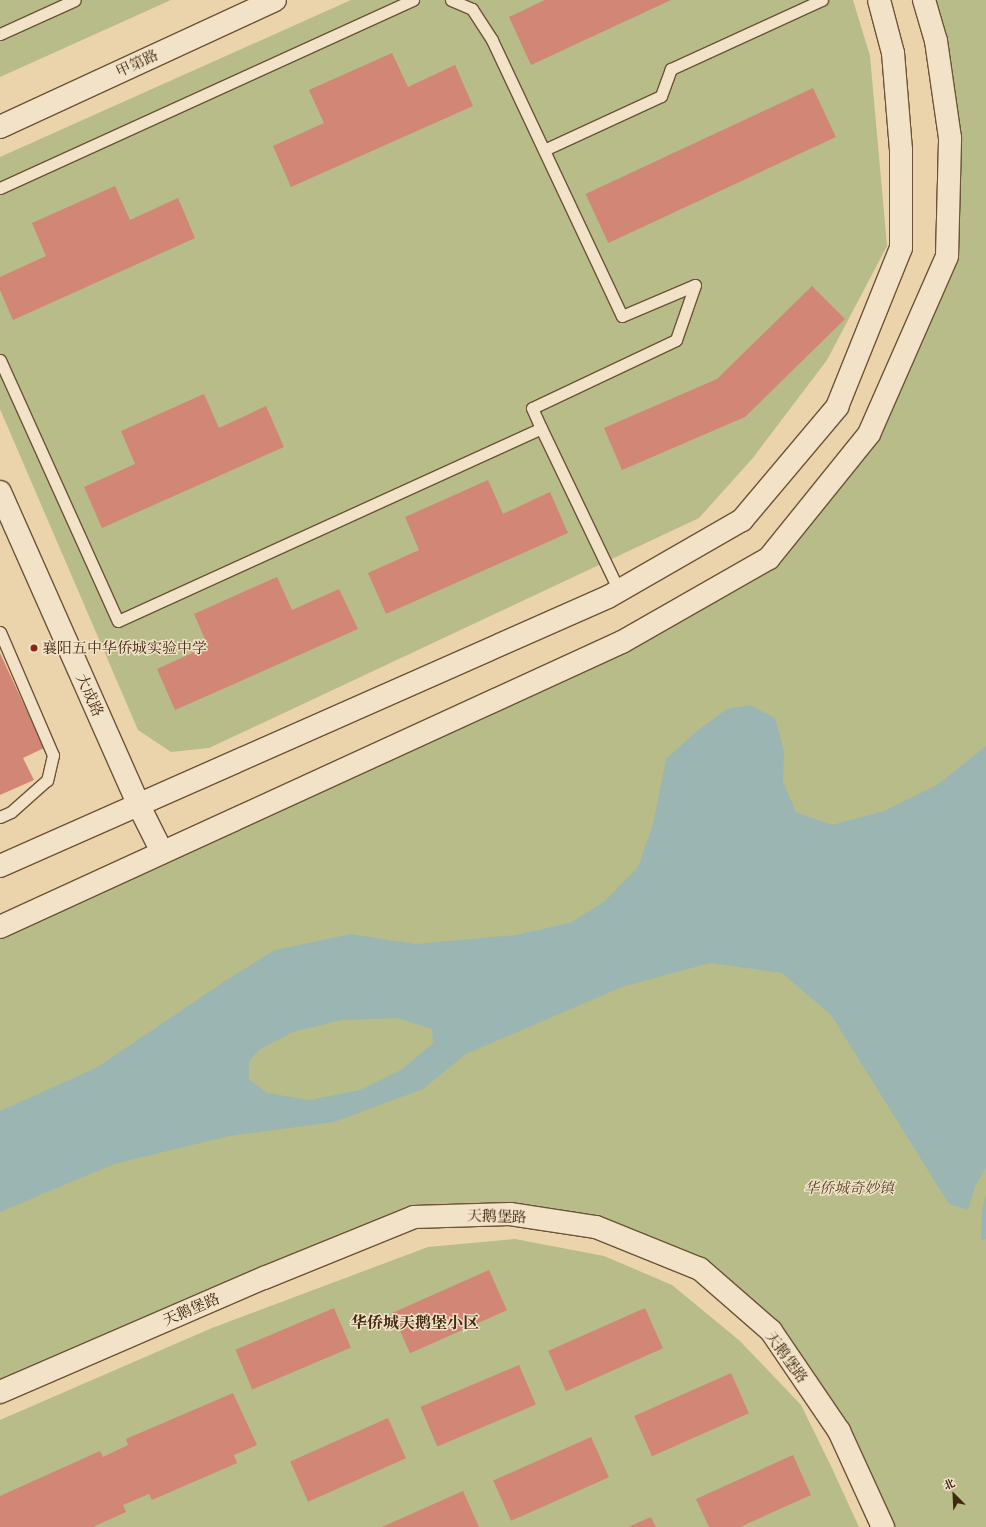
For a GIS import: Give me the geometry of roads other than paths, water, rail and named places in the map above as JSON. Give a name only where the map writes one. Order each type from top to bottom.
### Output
[{"type":"street","name":"甲第路","points":[[0,127],[275,0]]},
{"type":"street","points":[[0,866],[619,591],[742,520],[837,407],[901,248],[901,150],[893,60],[879,0]]},
{"type":"street","points":[[0,927],[622,642],[769,558],[869,434],[947,256],[950,138],[936,41],[924,0]]},
{"type":"street","name":"大成路","points":[[0,492],[138,804],[162,852]]},
{"type":"street","name":"天鹅堡路","points":[[0,1392],[264,1278],[414,1217],[510,1214],[596,1227],[700,1269],[770,1331],[839,1431],[883,1527]]},
{"type":"lane","points":[[0,34],[75,0]]},
{"type":"lane","points":[[0,188],[413,0]]},
{"type":"lane","points":[[452,0],[472,9],[492,40],[622,316],[695,285],[676,340],[532,408],[619,591]]},
{"type":"lane","points":[[544,150],[661,96],[671,69],[822,0]]},
{"type":"lane","points":[[0,360],[118,621],[541,428]]},
{"type":"lane","points":[[0,632],[53,755],[47,780],[11,812],[0,817]]},
{"type":"water","points":[[750,705],[775,718],[784,752],[783,782],[796,812],[832,825],[884,811],[937,785],[986,746],[986,1168],[976,1184],[968,1210],[949,1204],[831,1015],[782,973],[710,963],[622,987],[466,1054],[423,1089],[334,1122],[229,1136],[114,1164],[0,1212],[0,1111],[96,1068],[222,983],[275,950],[351,934],[415,944],[515,935],[570,923],[605,901],[638,867],[653,824],[666,759],[697,731],[727,709]],"holes":[[[397,1018],[432,1029],[433,1043],[401,1070],[360,1090],[310,1100],[267,1093],[249,1079],[249,1061],[260,1049],[293,1032],[342,1020]]]},
{"type":"water","points":[[986,1194],[986,1239],[981,1241],[982,1210]]},
{"type":"place","name":"襄阳五中华侨城实验中学","points":[[34,648]]},
{"type":"district","name":"华侨城天鹅堡小区","points":[[415,1323]]},
{"type":"park label","name":"华侨城奇妙镇","points":[[849,1188]]}]
